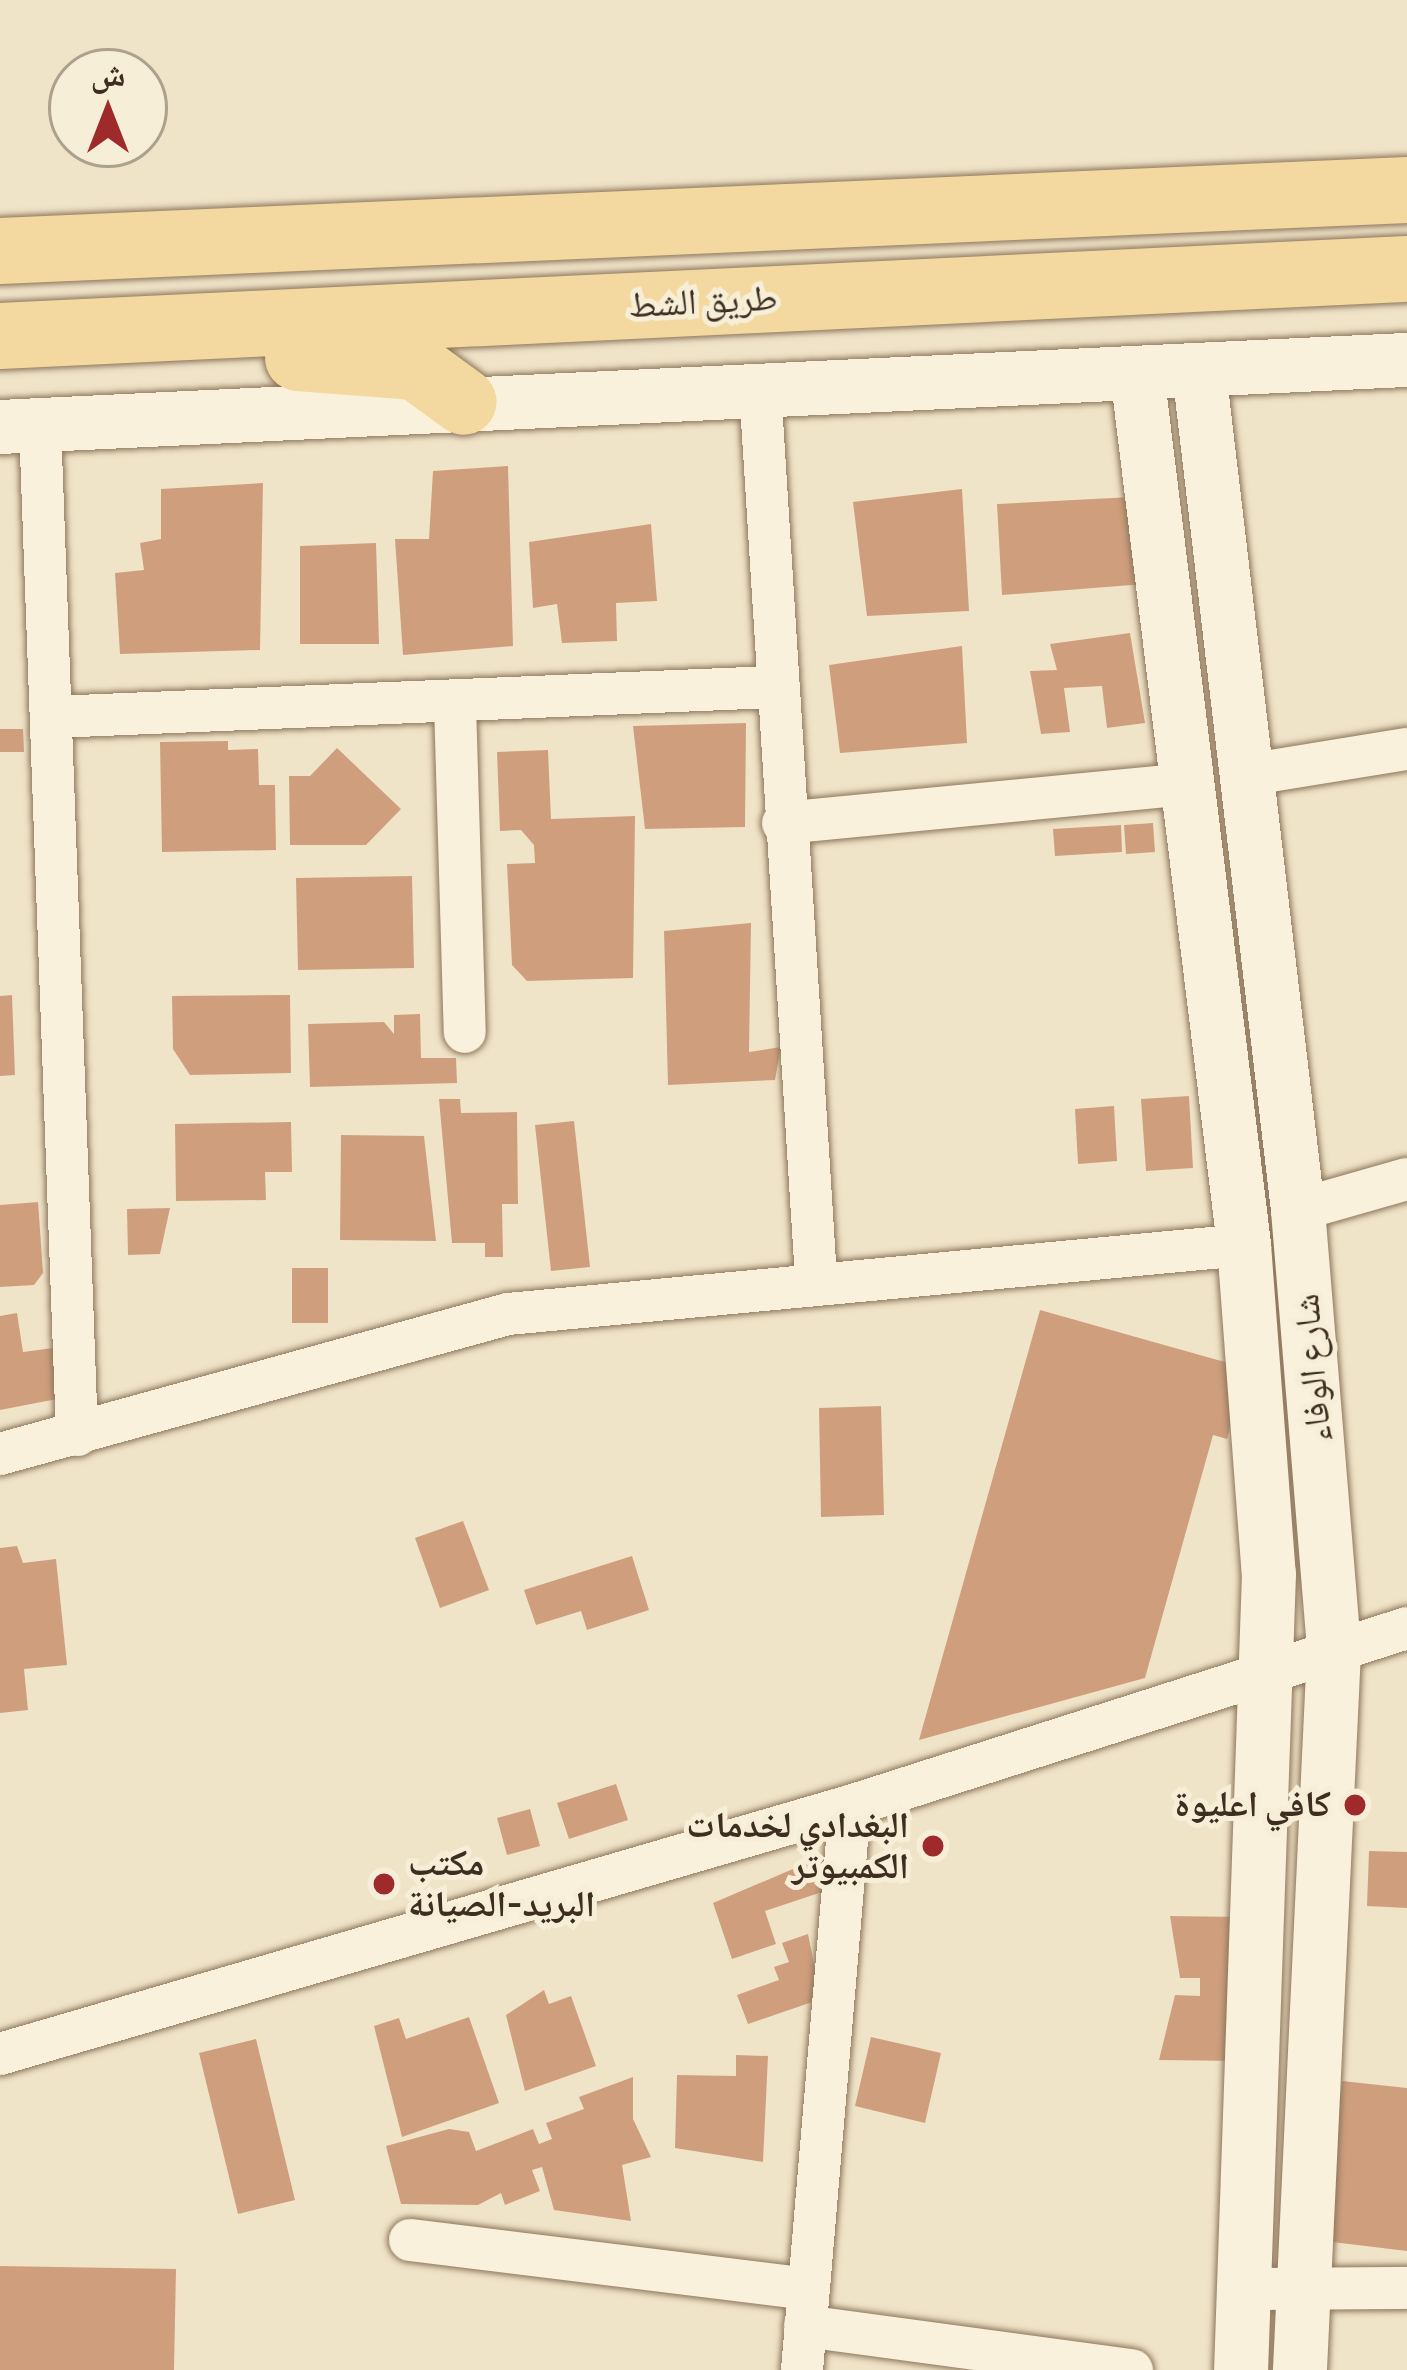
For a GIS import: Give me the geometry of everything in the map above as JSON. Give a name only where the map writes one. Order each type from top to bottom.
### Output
[{"type":"main road","points":[[0,251],[1407,190]]},
{"type":"main road","name":"طريق الشط","points":[[0,336],[1407,269]]},
{"type":"main road","points":[[0,356],[342,358],[416,367],[464,402]]},
{"type":"street","points":[[77,1435],[54,717],[20,426],[1407,360]]},
{"type":"street","name":"شارع الوفاء","points":[[1199,371],[1298,1210],[1334,1652],[1300,2370]]},
{"type":"street","name":"شارع الوفاء","points":[[1137,374],[1191,784],[1244,1245],[1272,1673],[1241,2370]]},
{"type":"street","points":[[760,388],[774,687],[816,1277]]},
{"type":"street","points":[[54,717],[455,704],[774,687]]},
{"type":"street","points":[[455,704],[465,1032]]},
{"type":"street","points":[[1246,775],[1407,749]]},
{"type":"street","points":[[783,823],[1191,784]]},
{"type":"street","points":[[1298,1210],[1407,1179]]},
{"type":"street","points":[[0,1454],[508,1314],[816,1277],[1244,1245]]},
{"type":"street","points":[[0,2054],[850,1806],[1407,1628]]},
{"type":"street","points":[[802,2370],[850,1806]]},
{"type":"street","points":[[410,2240],[806,2307],[1132,2370]]},
{"type":"street","points":[[1246,2290],[1407,2288]]},
{"type":"building","points":[[508,466],[513,646],[403,655],[395,539],[429,539],[433,471]]},
{"type":"building","points":[[263,483],[260,650],[120,654],[115,573],[144,570],[140,543],[161,539],[161,489]]},
{"type":"building","points":[[962,489],[969,611],[867,616],[853,502]]},
{"type":"building","points":[[1132,497],[1145,584],[1002,595],[997,504]]},
{"type":"building","points":[[651,524],[657,601],[616,603],[617,641],[562,643],[557,604],[533,608],[529,542]]},
{"type":"building","points":[[376,543],[379,644],[300,644],[300,546]]},
{"type":"building","points":[[1130,633],[1145,723],[1107,728],[1102,686],[1064,688],[1070,732],[1041,734],[1030,671],[1057,670],[1050,644]]},
{"type":"building","points":[[962,646],[967,743],[840,753],[829,665]]},
{"type":"building","points":[[746,723],[745,827],[645,829],[633,726]]},
{"type":"building","points":[[0,729],[23,729],[24,752],[0,752]]},
{"type":"building","points":[[228,741],[228,750],[258,749],[259,785],[275,785],[276,850],[162,852],[160,742]]},
{"type":"building","points":[[337,748],[401,809],[366,845],[290,845],[289,776],[310,776]]},
{"type":"building","points":[[548,750],[551,819],[635,816],[633,978],[527,981],[512,965],[507,864],[535,863],[534,845],[521,830],[500,831],[497,752]]},
{"type":"building","points":[[1153,823],[1155,852],[1126,854],[1124,825]]},
{"type":"building","points":[[1121,825],[1122,852],[1055,856],[1053,829]]},
{"type":"building","points":[[412,876],[414,968],[298,970],[296,878]]},
{"type":"building","points":[[751,923],[749,1052],[781,1047],[775,1080],[668,1085],[664,931]]},
{"type":"building","points":[[12,995],[15,1075],[0,1076],[0,996]]},
{"type":"building","points":[[290,995],[291,1073],[190,1075],[173,1049],[172,996]]},
{"type":"building","points":[[420,1014],[421,1058],[456,1058],[457,1083],[310,1087],[308,1024],[384,1022],[394,1034],[394,1015]]},
{"type":"building","points":[[1189,1096],[1193,1168],[1146,1171],[1141,1099]]},
{"type":"building","points":[[439,1099],[460,1099],[461,1113],[517,1112],[518,1204],[502,1204],[503,1257],[485,1257],[485,1243],[452,1243]]},
{"type":"building","points":[[1114,1106],[1117,1161],[1078,1164],[1075,1109]]},
{"type":"building","points":[[574,1121],[590,1267],[551,1271],[535,1125]]},
{"type":"building","points":[[291,1122],[292,1172],[265,1172],[266,1200],[176,1201],[175,1124]]},
{"type":"building","points":[[341,1135],[424,1136],[436,1241],[340,1240]]},
{"type":"building","points":[[38,1202],[43,1273],[34,1285],[0,1287],[0,1205]]},
{"type":"building","points":[[170,1208],[160,1254],[128,1255],[127,1209]]},
{"type":"building","points":[[292,1268],[328,1268],[328,1323],[292,1323]]},
{"type":"building","points":[[1040,1310],[1246,1368],[1227,1439],[1213,1435],[1145,1678],[919,1740]]},
{"type":"building","points":[[17,1313],[23,1352],[53,1348],[57,1399],[0,1410],[0,1316]]},
{"type":"building","points":[[881,1406],[884,1515],[821,1517],[819,1408]]},
{"type":"building","points":[[463,1521],[489,1590],[440,1608],[415,1538]]},
{"type":"building","points":[[17,1546],[23,1563],[56,1559],[67,1665],[24,1669],[28,1710],[0,1713],[0,1548]]},
{"type":"building","points":[[632,1556],[649,1610],[587,1630],[581,1611],[536,1625],[524,1590]]},
{"type":"building","points":[[616,1784],[628,1820],[569,1839],[557,1803]]},
{"type":"building","points":[[530,1809],[540,1846],[507,1855],[497,1818]]},
{"type":"building","points":[[1369,1851],[1407,1852],[1407,1908],[1367,1906]]},
{"type":"building","points":[[821,1857],[837,1869],[837,1887],[765,1911],[776,1944],[732,1959],[713,1903]]},
{"type":"building","points":[[1170,1916],[1240,1917],[1238,2061],[1159,2060],[1175,1995],[1200,1996],[1200,1978],[1180,1978]]},
{"type":"building","points":[[808,1934],[821,1999],[748,2024],[737,1995],[779,1980],[774,1967],[789,1962],[782,1943]]},
{"type":"building","points":[[544,1990],[549,2004],[571,1996],[596,2066],[525,2091],[506,2015]]},
{"type":"building","points":[[469,2017],[499,2103],[402,2137],[374,2026],[399,2018],[406,2039]]},
{"type":"building","points":[[871,2037],[941,2053],[925,2123],[855,2106]]},
{"type":"building","points":[[256,2039],[295,2200],[238,2214],[199,2053]]},
{"type":"building","points":[[736,2055],[768,2056],[763,2162],[675,2148],[677,2075],[736,2076]]},
{"type":"building","points":[[633,2077],[633,2119],[651,2157],[622,2165],[631,2221],[554,2210],[542,2167],[532,2170],[540,2191],[505,2205],[501,2193],[478,2205],[401,2204],[386,2146],[449,2129],[469,2132],[476,2151],[533,2129],[539,2144],[552,2139],[546,2123],[584,2109],[579,2097]]},
{"type":"building","points":[[1342,2081],[1407,2088],[1407,2251],[1324,2241]]},
{"type":"building","points":[[0,2266],[176,2269],[174,2370],[0,2370]]},
{"type":"place","name":"كافي اعليوة","points":[[1355,1805]]},
{"type":"place","name":"البغدادي لخدمات الكمبيوتر","points":[[933,1846]]},
{"type":"place","name":"مكتب البريد-الصيانة","points":[[384,1884]]}]
